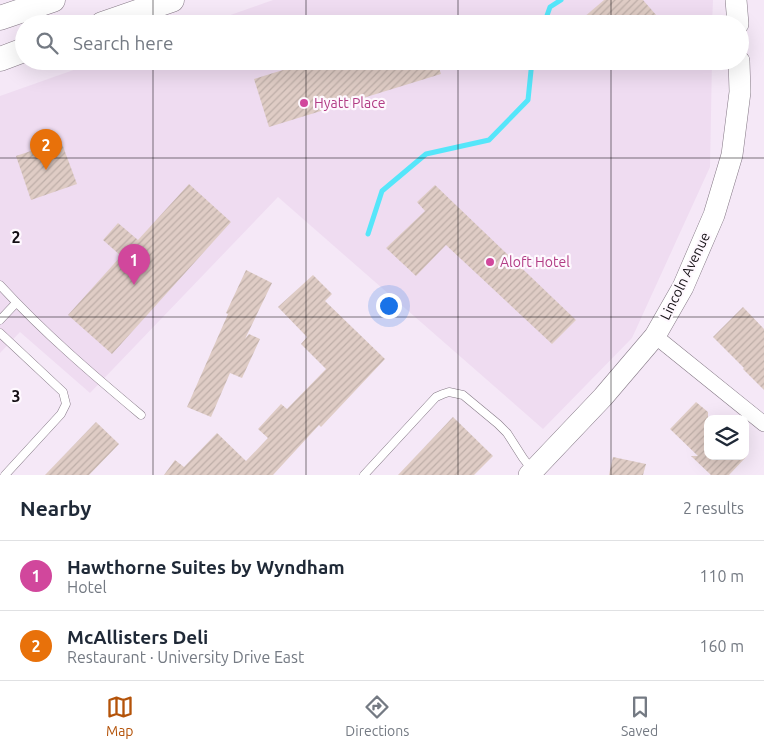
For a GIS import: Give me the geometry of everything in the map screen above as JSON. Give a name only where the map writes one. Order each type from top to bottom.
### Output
[{"type":"main road","points":[[0,18],[53,0]]},
{"type":"main road","points":[[124,8],[172,0]]},
{"type":"main road","points":[[0,59],[15,53]]},
{"type":"street","points":[[736,0],[737,15]]},
{"type":"street","name":"Lincoln Avenue","points":[[531,473],[603,397],[655,336],[683,287],[710,224],[732,155],[740,92],[739,70]]},
{"type":"street","points":[[655,336],[764,424]]},
{"type":"lane","points":[[0,285],[16,303],[84,366],[141,415]]},
{"type":"lane","points":[[0,320],[16,303]]},
{"type":"lane","points":[[0,333],[63,392],[66,404],[61,414],[5,475]]},
{"type":"lane","points":[[364,475],[436,397],[449,392],[463,395],[498,424],[507,433],[531,473]]},
{"type":"shaded area","points":[[273,0],[713,0],[712,15],[230,15]]},
{"type":"shaded area","points":[[74,70],[712,70],[710,167],[632,338],[543,429],[278,197],[90,393],[20,332],[0,353],[0,96]]},
{"type":"building","points":[[604,0],[643,0],[656,15],[586,15]]},
{"type":"building","name":"Hyatt Place","points":[[283,70],[440,70],[441,74],[269,127],[254,79]]},
{"type":"building","points":[[61,141],[77,184],[31,200],[16,156]]},
{"type":"building","points":[[189,184],[231,222],[112,354],[68,315],[121,256],[103,240],[118,223],[138,240]]},
{"type":"building","name":"Aloft Hotel","points":[[435,185],[576,320],[552,344],[446,245],[416,276],[386,248],[425,211],[417,202]]},
{"type":"building","points":[[246,270],[272,283],[245,339],[249,334],[260,339],[242,378],[230,373],[211,417],[187,407]]},
{"type":"building","points":[[313,275],[332,294],[325,301],[385,359],[321,427],[319,425],[273,475],[164,475],[175,460],[184,467],[217,433],[246,461],[268,438],[258,429],[281,404],[287,409],[326,369],[301,344],[307,337],[278,307]]},
{"type":"building","points":[[743,307],[764,329],[764,390],[713,337]]},
{"type":"building","points":[[696,402],[708,412],[708,415],[704,415],[704,460],[743,460],[729,475],[711,475],[691,456],[698,456],[670,429]]},
{"type":"building","points":[[453,417],[493,456],[474,475],[398,475]]},
{"type":"building","points":[[96,422],[119,444],[89,475],[45,475]]},
{"type":"building","points":[[613,457],[646,464],[643,475],[609,475]]},
{"type":"waterway","points":[[547,15],[550,7],[561,0]]},
{"type":"waterway","points":[[368,234],[382,191],[426,154],[489,140],[528,100],[531,70]]},
{"type":"place","name":"Hyatt Place","points":[[304,103]]},
{"type":"place","name":"McAllisters Deli","points":[[46,170]]},
{"type":"place","name":"Aloft Hotel","points":[[490,262]]},
{"type":"place","name":"Hawthorne Suites by Wyndham","points":[[134,285]]}]
